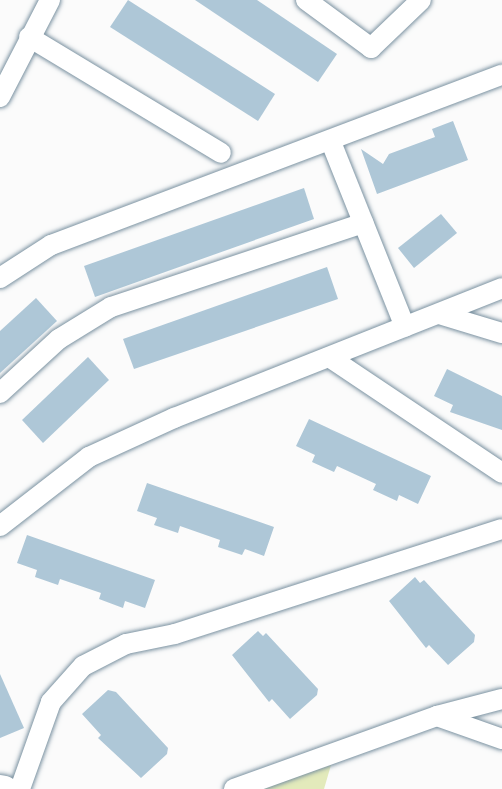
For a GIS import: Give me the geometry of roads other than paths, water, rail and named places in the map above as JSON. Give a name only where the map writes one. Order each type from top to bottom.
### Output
[{"type":"street","points":[[0,97],[28,37],[50,0]]},
{"type":"street","points":[[306,0],[371,48],[421,0]]},
{"type":"street","points":[[28,37],[221,153]]},
{"type":"street","points":[[0,278],[51,245],[331,142],[502,75]]},
{"type":"street","points":[[331,142],[405,327]]},
{"type":"street","points":[[0,393],[59,339],[111,307],[363,224]]},
{"type":"street","points":[[0,525],[89,457],[502,288]]},
{"type":"street","points":[[439,314],[502,333]]},
{"type":"street","points":[[329,357],[502,473]]},
{"type":"street","points":[[20,789],[51,702],[83,666],[126,644],[175,634],[502,529]]},
{"type":"street","points":[[234,789],[437,716],[502,699]]},
{"type":"street","points":[[437,716],[502,739]]}]
